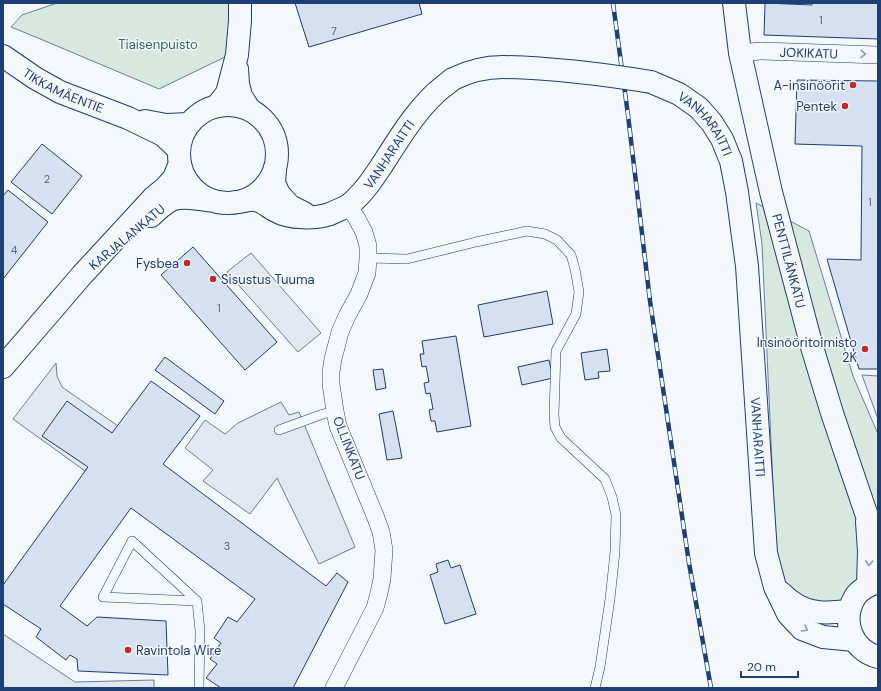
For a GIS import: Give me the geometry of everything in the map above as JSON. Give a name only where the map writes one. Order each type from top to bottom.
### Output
[{"type":"street","points":[[240,3],[237,55],[238,84],[241,96],[250,110]]},
{"type":"street","name":"PENTTILÄNKATU","points":[[734,3],[740,53],[771,192],[812,347],[832,413],[866,513],[878,540]]},
{"type":"street","name":"JOKIKATU","points":[[740,53],[761,51],[878,55]]},
{"type":"street","points":[[217,106],[226,93],[237,55]]},
{"type":"street","name":"TIKKAMÄENTIE","points":[[3,56],[35,78],[60,92],[128,118],[163,135],[180,156]]},
{"type":"street","name":"VANHARAITTI","points":[[228,203],[255,200],[283,214],[301,217],[330,214],[348,205],[371,182],[416,116],[433,94],[452,79],[476,70],[493,67],[536,67],[568,70],[651,82],[679,94],[699,108],[712,123],[722,139],[731,161],[737,192],[747,266],[766,553],[775,587],[788,614],[802,629],[823,637],[854,640]]},
{"type":"street","points":[[275,169],[267,184],[254,196],[228,203],[201,195],[187,181],[180,156],[182,136],[189,124],[202,113],[217,106],[234,105],[250,110],[264,120],[274,135],[278,152],[274,183],[279,194],[290,206],[312,217]]},
{"type":"street","name":"TIKKAMÄENTIE","points":[[128,118],[166,125],[189,124]]},
{"type":"street","name":"KARJALANKATU","points":[[3,367],[82,275],[154,197],[174,178],[180,156]]},
{"type":"street","name":"KARJALANKATU","points":[[82,275],[162,206],[173,199],[192,197],[228,203]]},
{"type":"street","name":"OLLINKATU","points":[[334,688],[375,608],[382,579],[384,556],[381,532],[338,426],[331,384],[333,359],[340,332],[359,294],[367,273],[368,246],[364,232],[348,205]]},
{"type":"street","name":"PENTTILÄNKATU","points":[[866,513],[873,584]]},
{"type":"street","points":[[873,584],[856,596],[849,611],[849,626],[854,640],[862,649],[872,656],[878,657]]},
{"type":"street","points":[[775,587],[792,603],[807,610],[825,613],[849,611]]},
{"type":"lane","points":[[368,258],[407,259],[527,231],[545,234],[557,240],[572,255],[579,292],[576,314],[556,351],[555,427],[561,438],[605,479],[612,497],[616,515],[615,552],[610,599],[600,667],[595,688]]},
{"type":"lane","points":[[279,430],[335,411]]},
{"type":"lane","points":[[197,601],[103,597],[132,541],[197,601],[200,631],[200,688]]},
{"type":"green space","name":"Tiaisenpuisto","points":[[57,3],[231,3],[227,56],[159,89],[11,27],[22,15]]},
{"type":"green space","points":[[756,203],[809,231],[853,376],[878,434],[878,580],[842,605],[826,607],[799,597],[784,580],[776,550],[762,244]]},
{"type":"shaded area","points":[[251,253],[321,333],[298,352],[227,272]]},
{"type":"shaded area","points":[[56,363],[57,376],[62,387],[118,426],[85,471],[13,419]]},
{"type":"shaded area","points":[[862,375],[878,376],[878,419]]},
{"type":"shaded area","points":[[281,402],[289,415],[299,412],[355,547],[319,564],[277,478],[250,514],[203,481],[213,470],[185,448],[205,420],[225,434],[238,423]]},
{"type":"shaded area","points":[[3,634],[75,682],[154,680],[154,688],[3,688]]},
{"type":"building","points":[[295,3],[419,3],[422,14],[309,47]]},
{"type":"building","points":[[765,3],[812,5],[812,3],[878,3],[878,39],[764,35]]},
{"type":"building","points":[[797,80],[878,81],[878,369],[859,369],[827,259],[861,260],[862,146],[795,144]]},
{"type":"building","points":[[42,144],[82,176],[52,214],[11,182]]},
{"type":"building","points":[[8,190],[48,222],[3,279],[3,196]]},
{"type":"building","points":[[193,247],[277,342],[245,370],[161,275]]},
{"type":"building","points":[[547,291],[553,324],[484,337],[478,305]]},
{"type":"building","points":[[456,336],[471,426],[437,432],[435,421],[431,421],[429,410],[433,409],[430,393],[426,394],[424,383],[429,382],[426,366],[422,367],[420,354],[424,354],[422,341]]},
{"type":"building","points":[[607,349],[610,371],[598,372],[599,378],[585,380],[581,353]]},
{"type":"building","points":[[165,357],[224,401],[215,414],[155,370]]},
{"type":"building","points":[[549,360],[553,378],[522,385],[518,367]]},
{"type":"building","points":[[383,369],[386,388],[376,390],[373,370]]},
{"type":"building","points":[[151,381],[200,416],[163,464],[326,586],[337,573],[348,582],[293,688],[221,688],[206,678],[217,664],[210,659],[221,643],[214,638],[228,617],[237,622],[255,599],[131,508],[60,606],[87,626],[97,617],[166,621],[168,675],[78,671],[77,659],[70,655],[66,660],[36,637],[41,629],[3,604],[3,585],[88,467],[42,436],[67,401],[112,433]]},
{"type":"building","points":[[393,411],[402,458],[387,460],[379,414]]},
{"type":"building","points":[[448,560],[451,568],[460,565],[476,614],[445,624],[430,575],[438,572],[436,564]]},
{"type":"railway","points":[[613,3],[650,301],[689,563],[711,688]]},
{"type":"place","name":"A-insinöörit","points":[[853,85]]},
{"type":"place","name":"Pentek","points":[[845,106]]},
{"type":"place","name":"Fysbea","points":[[187,263]]},
{"type":"place","name":"Sisustus Tuuma","points":[[213,279]]},
{"type":"place","name":"Insinööritoimisto 2K","points":[[865,349]]},
{"type":"place","name":"Ravintola Wire","points":[[128,650]]}]
